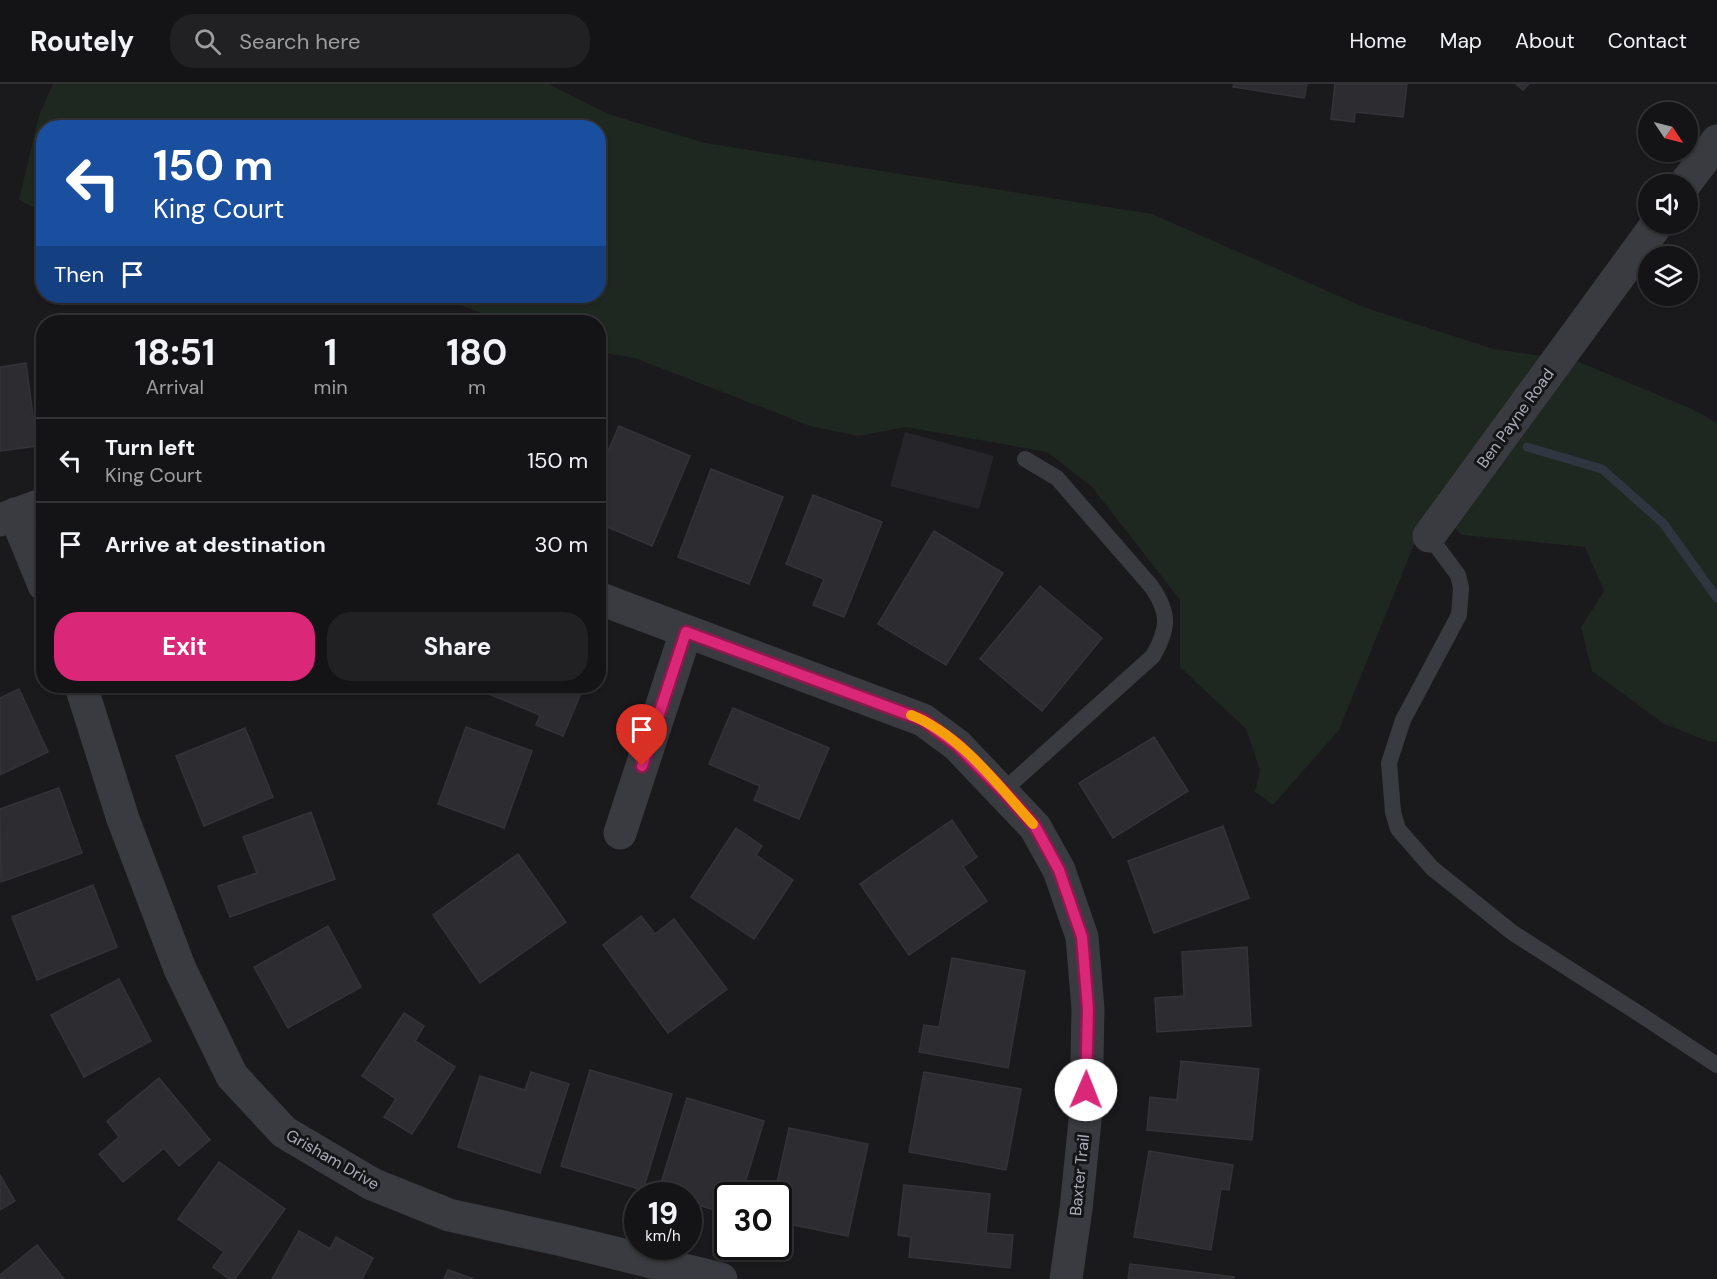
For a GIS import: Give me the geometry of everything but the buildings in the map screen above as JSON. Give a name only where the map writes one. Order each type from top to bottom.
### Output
[{"type":"street","points":[[1692,174],[1717,141]]},
{"type":"street","name":"Ben Payne Road","points":[[1429,536],[1650,234]]},
{"type":"street","points":[[19,513],[36,562]]},
{"type":"street","name":"Baxter Trail","points":[[606,601],[923,720],[957,745],[1035,826],[1059,870],[1082,937],[1088,1009],[1086,1111],[1066,1279]]},
{"type":"street","points":[[620,833],[686,632]]},
{"type":"street","name":"Grisham Drive","points":[[83,693],[123,819],[180,969],[232,1076],[284,1132],[372,1184],[449,1215],[721,1279]]},
{"type":"lane","points":[[1003,791],[1153,656],[1166,628],[1165,611],[1161,599],[1151,586],[1056,478],[1025,459]]},
{"type":"lane","points":[[1429,536],[1458,575],[1461,588],[1458,615],[1402,720],[1389,763],[1393,812],[1398,829],[1432,868],[1513,933],[1717,1065]]},
{"type":"shaded area","points":[[53,84],[549,84],[608,114],[705,143],[1152,214],[1366,308],[1494,349],[1577,361],[1692,409],[1717,423],[1717,742],[1708,741],[1664,724],[1592,671],[1581,627],[1604,591],[1585,547],[1462,535],[1446,519],[1423,526],[1339,730],[1273,805],[1255,792],[1260,770],[1246,729],[1180,667],[1180,600],[1092,487],[1047,452],[906,427],[858,436],[810,426],[635,358],[606,353],[606,315],[487,315],[455,303],[606,303],[606,120],[38,120]]},
{"type":"shaded area","points":[[36,128],[36,208],[19,200]]},
{"type":"shaded area","points":[[905,432],[994,456],[979,509],[890,486]]},
{"type":"waterway","points":[[1527,447],[1602,469],[1663,523],[1717,598]]},
{"type":"slow traffic","points":[[911,715],[923,720],[957,745],[1033,824]]},
{"type":"route","points":[[642,766],[686,632],[923,720],[957,745],[1035,826],[1059,870],[1082,937],[1088,1009],[1086,1090]]}]
